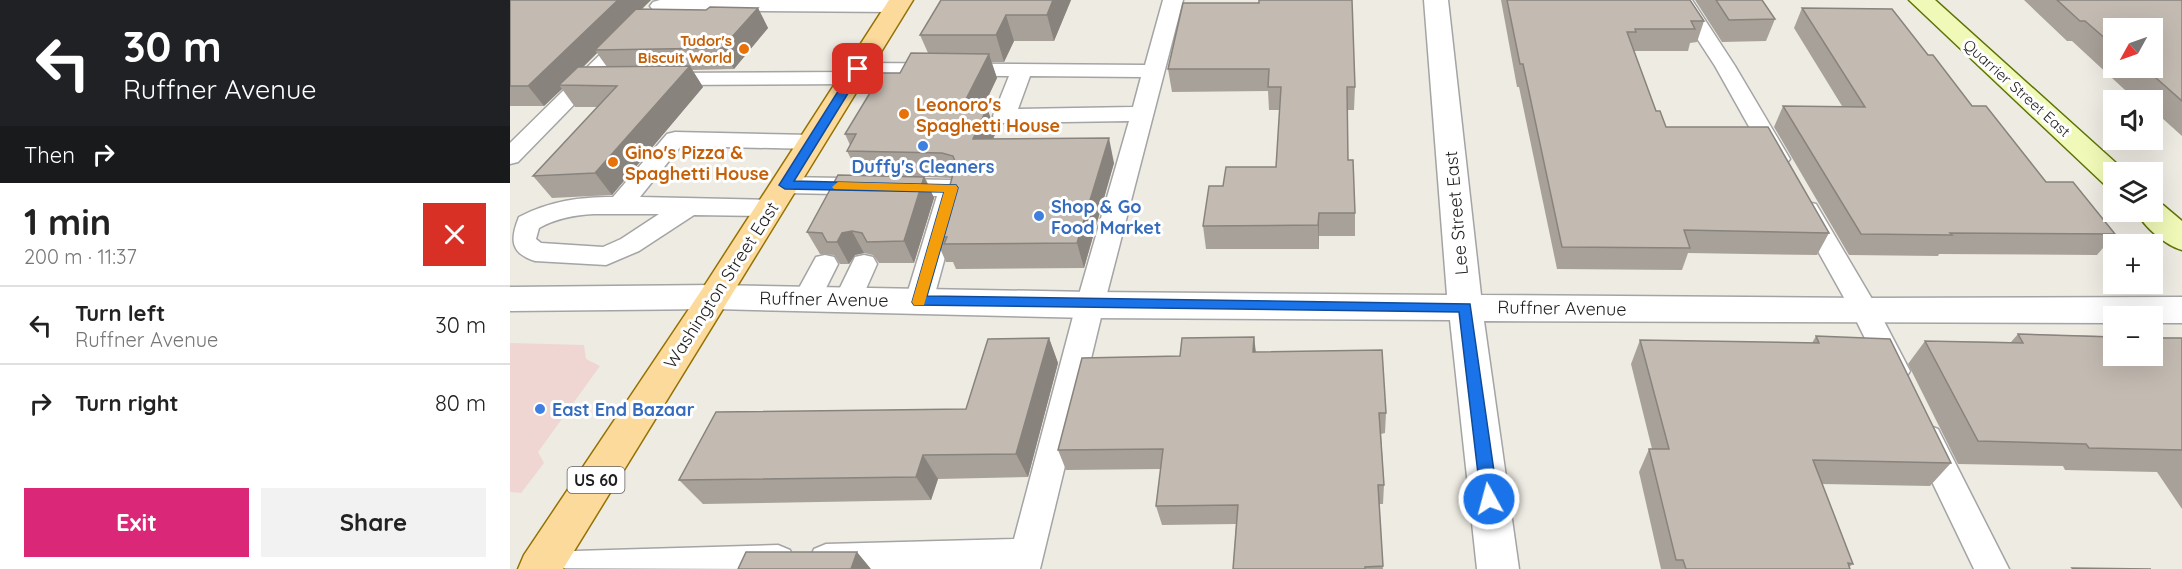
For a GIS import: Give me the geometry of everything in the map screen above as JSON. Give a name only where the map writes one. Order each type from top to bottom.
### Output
[{"type":"main road","name":"Quarrier Street East","points":[[1921,0],[2103,167]]},
{"type":"main road","name":"Washington Street East","points":[[539,568],[715,297],[899,3]]},
{"type":"main road","points":[[2162,222],[2182,239]]},
{"type":"street","name":"Lee Street East","points":[[1436,0],[1465,307],[1498,569]]},
{"type":"street","name":"Ruffner Avenue","points":[[510,299],[715,297],[1090,305],[1864,311],[2182,310]]},
{"type":"lane","points":[[539,568],[1025,562],[1090,305],[1173,0]]},
{"type":"lane","points":[[1682,0],[1725,66],[1864,311],[1992,569]]},
{"type":"lane","points":[[510,157],[663,3],[899,3]]},
{"type":"lane","points":[[645,79],[1022,70],[1154,71]]},
{"type":"lane","points":[[1022,70],[1004,116],[1142,114]]},
{"type":"lane","points":[[587,80],[610,80]]},
{"type":"lane","points":[[620,205],[675,139],[812,142]]},
{"type":"lane","points":[[690,206],[630,245],[606,256],[535,252],[522,242],[528,223],[547,212],[565,206],[690,206],[778,196],[952,188],[919,302]]},
{"type":"lane","points":[[807,299],[825,264]]},
{"type":"lane","points":[[848,300],[864,264]]},
{"type":"shaded area","name":"East End Bazaar","points":[[510,343],[584,345],[586,359],[600,366],[538,452],[544,463],[521,493],[510,492]]},
{"type":"building","points":[[510,0],[618,0],[528,86],[510,86]]},
{"type":"building","points":[[941,0],[1053,0],[1047,15],[1006,15],[996,35],[920,35]]},
{"type":"building","points":[[1259,0],[1352,0],[1355,87],[1347,87],[1348,160],[1353,160],[1355,213],[1319,213],[1318,225],[1203,226],[1209,186],[1223,186],[1226,167],[1276,167],[1281,87],[1268,87],[1269,69],[1168,69],[1183,3],[1259,3]]},
{"type":"building","points":[[1507,0],[1690,0],[1704,21],[1691,21],[1695,29],[1635,29],[1636,32],[1627,32],[1656,111],[1660,111],[1666,127],[1768,127],[1829,233],[1684,230],[1690,248],[1562,247]]},
{"type":"building","points":[[1716,0],[1762,0],[1775,19],[1729,20]]},
{"type":"building","points":[[2057,0],[2182,0],[2182,101],[2156,78],[2163,78],[2163,18],[2103,18],[2103,37],[2085,21],[2080,21]]},
{"type":"building","points":[[710,7],[758,8],[722,48],[595,50],[636,9],[706,10]]},
{"type":"building","points":[[1802,8],[1892,9],[1928,55],[1933,55],[1972,106],[1986,106],[2046,182],[2073,182],[2115,234],[1861,234],[1783,106],[1865,107]]},
{"type":"building","points":[[911,53],[989,54],[962,107],[987,108],[973,139],[1109,138],[1077,243],[944,244],[947,237],[935,237],[956,164],[953,156],[942,153],[847,151],[856,134],[845,134],[882,73],[900,73]]},
{"type":"building","points":[[690,66],[595,173],[533,176],[617,86],[559,85],[578,67]]},
{"type":"building","points":[[838,175],[924,177],[904,241],[867,242],[862,233],[852,231],[842,233],[837,242],[827,242],[822,233],[807,232]]},
{"type":"building","points":[[2018,334],[2103,337],[2103,366],[2163,366],[2163,338],[2182,338],[2182,450],[2089,448],[2086,444],[1978,441],[1925,341],[2023,343]]},
{"type":"building","points":[[1816,336],[1890,339],[1951,463],[1813,460],[1853,564],[1848,563],[1850,569],[1686,569],[1683,560],[1676,560],[1649,449],[1669,449],[1640,340],[1819,343]]},
{"type":"building","points":[[1254,337],[1253,352],[1382,350],[1386,413],[1379,413],[1384,485],[1378,485],[1383,566],[1365,567],[1365,569],[1233,569],[1238,505],[1156,506],[1163,449],[1058,450],[1082,358],[1180,356],[1182,338]]},
{"type":"building","points":[[1049,338],[1016,454],[923,455],[916,477],[679,480],[716,412],[966,409],[988,339]]},
{"type":"building","points":[[746,552],[857,552],[851,569],[738,569]]},
{"type":"building","points":[[2072,568],[2151,569],[2073,569]]},
{"type":"slow traffic","points":[[838,187],[952,188],[919,302]]},
{"type":"place","name":"Tudor's Biscuit World","points":[[744,49]]},
{"type":"place","name":"Leonoro's Spaghetti House","points":[[904,114]]},
{"type":"place","name":"Duffy's Cleaners","points":[[923,146]]},
{"type":"place","name":"Gino's Pizza & Spaghetti House","points":[[613,162]]},
{"type":"place","name":"Shop & Go Food Market","points":[[1039,216]]},
{"type":"place","name":"East End Bazaar","points":[[540,409]]},
{"type":"route","points":[[858,69],[785,185],[952,188],[919,302],[1465,307],[1489,499]]}]
